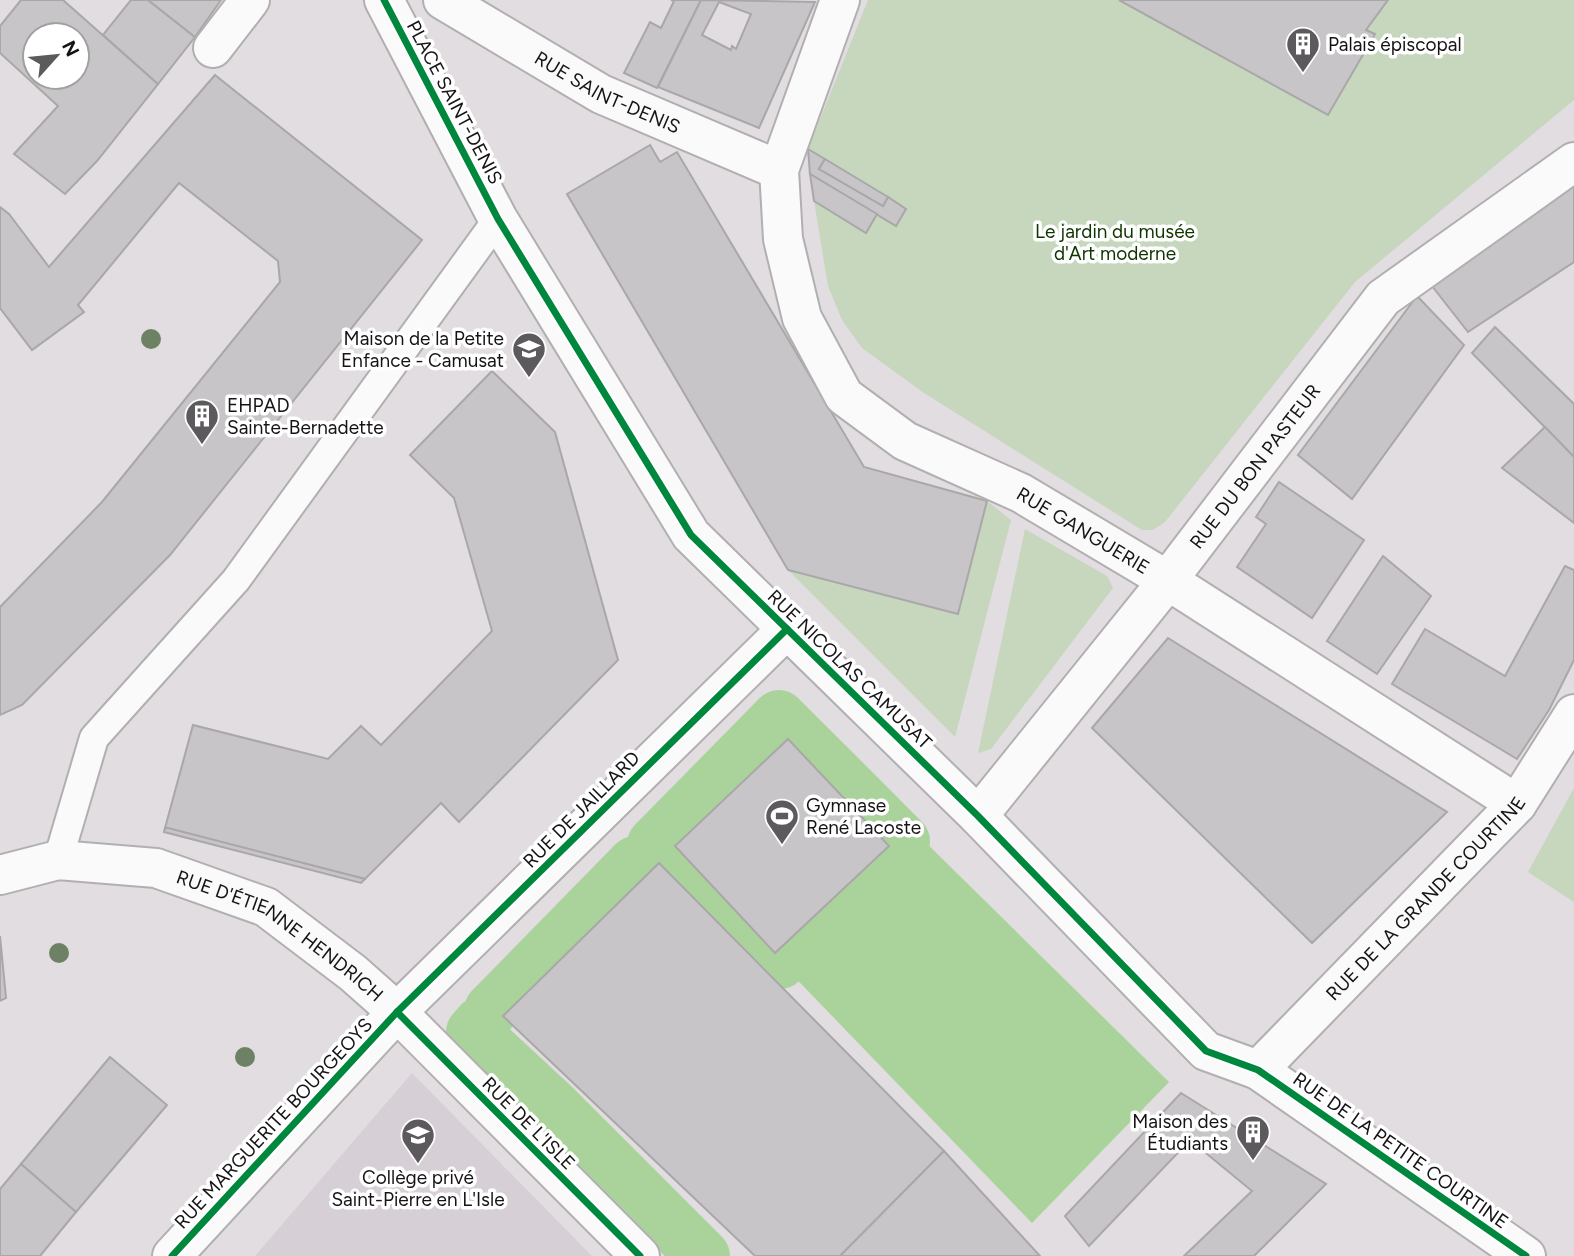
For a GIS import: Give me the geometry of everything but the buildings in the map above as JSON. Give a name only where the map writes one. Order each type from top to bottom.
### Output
[{"type":"street","points":[[213,48],[250,0]]},
{"type":"street","name":"PLACE SAINT-DENIS","points":[[384,0],[498,219]]},
{"type":"street","name":"RUE SAINT-DENIS","points":[[443,0],[601,94],[779,170]]},
{"type":"street","points":[[779,170],[840,0]]},
{"type":"street","name":"RUE DU BON PASTEUR","points":[[978,816],[1167,580],[1383,298],[1574,162]]},
{"type":"street","name":"RUE GANGUERIE","points":[[779,170],[782,239],[802,318],[844,396],[905,441],[1021,493],[1167,580],[1517,804]]},
{"type":"street","name":"RUE NICOLAS CAMUSAT","points":[[498,219],[691,535],[978,816],[1206,1051],[1258,1070]]},
{"type":"street","name":"RUE DE JAILLARD","points":[[397,1012],[787,629]]},
{"type":"street","name":"RUE DE LA GRANDE COURTINE","points":[[1258,1070],[1517,804],[1574,714]]},
{"type":"street","name":"RUE D'ÉTIENNE HENDRICH","points":[[0,875],[58,860],[156,869],[265,907],[353,973],[397,1012]]},
{"type":"street","name":"RUE MARGUERITE BOURGEOYS","points":[[172,1256],[397,1012]]},
{"type":"street","name":"RUE DE L'ISLE","points":[[397,1012],[640,1256]]},
{"type":"street","name":"RUE DE LA PETITE COURTINE","points":[[1258,1070],[1526,1256]]},
{"type":"lane","points":[[58,860],[94,738],[236,580],[498,219]]},
{"type":"shaded area","points":[[914,831],[1169,1082],[1032,1223],[780,962]]},
{"type":"shaded area","name":"Collège privé Saint-Pierre en L'Isle","points":[[412,1073],[592,1256],[255,1256]]},
{"type":"green space","name":"Le jardin du musée d'Art moderne","points":[[868,0],[1119,0],[1328,115],[1375,34],[1366,30],[1388,0],[1574,0],[1574,100],[1355,282],[1165,522],[1153,530],[1142,530],[924,393],[862,348],[842,320],[828,286],[814,201],[865,233],[877,214],[896,226],[906,209],[808,149]]},
{"type":"green space","points":[[987,501],[1011,520],[955,737],[788,570],[958,614]]},
{"type":"green space","points":[[1025,529],[1107,576],[1113,588],[991,749],[978,753]]},
{"type":"green space","points":[[1574,788],[1574,902],[1528,872]]},
{"type":"waterway","points":[[779,717],[903,841],[780,962],[654,844],[779,717]]},
{"type":"waterway","points":[[491,1010],[635,863]]},
{"type":"waterway","points":[[480,1024],[473,1032],[553,1106],[703,1256]]},
{"type":"cycle path","points":[[384,0],[498,219],[691,535],[978,816],[1206,1051],[1258,1070],[1526,1256]]},
{"type":"cycle path","points":[[172,1256],[397,1012],[787,629]]},
{"type":"cycle path","points":[[397,1012],[640,1256]]},
{"type":"place","name":"Palais épiscopal","points":[[1303,74]]},
{"type":"place","name":"Maison de la Petite Enfance - Camusat","points":[[529,379]]},
{"type":"place","name":"EHPAD Sainte-Bernadette","points":[[202,446]]},
{"type":"place","name":"Gymnase René Lacoste","points":[[782,846]]},
{"type":"place","name":"Maison des Étudiants","points":[[1253,1162]]},
{"type":"place","name":"Collège privé Saint-Pierre en L'Isle","points":[[418,1165]]}]
